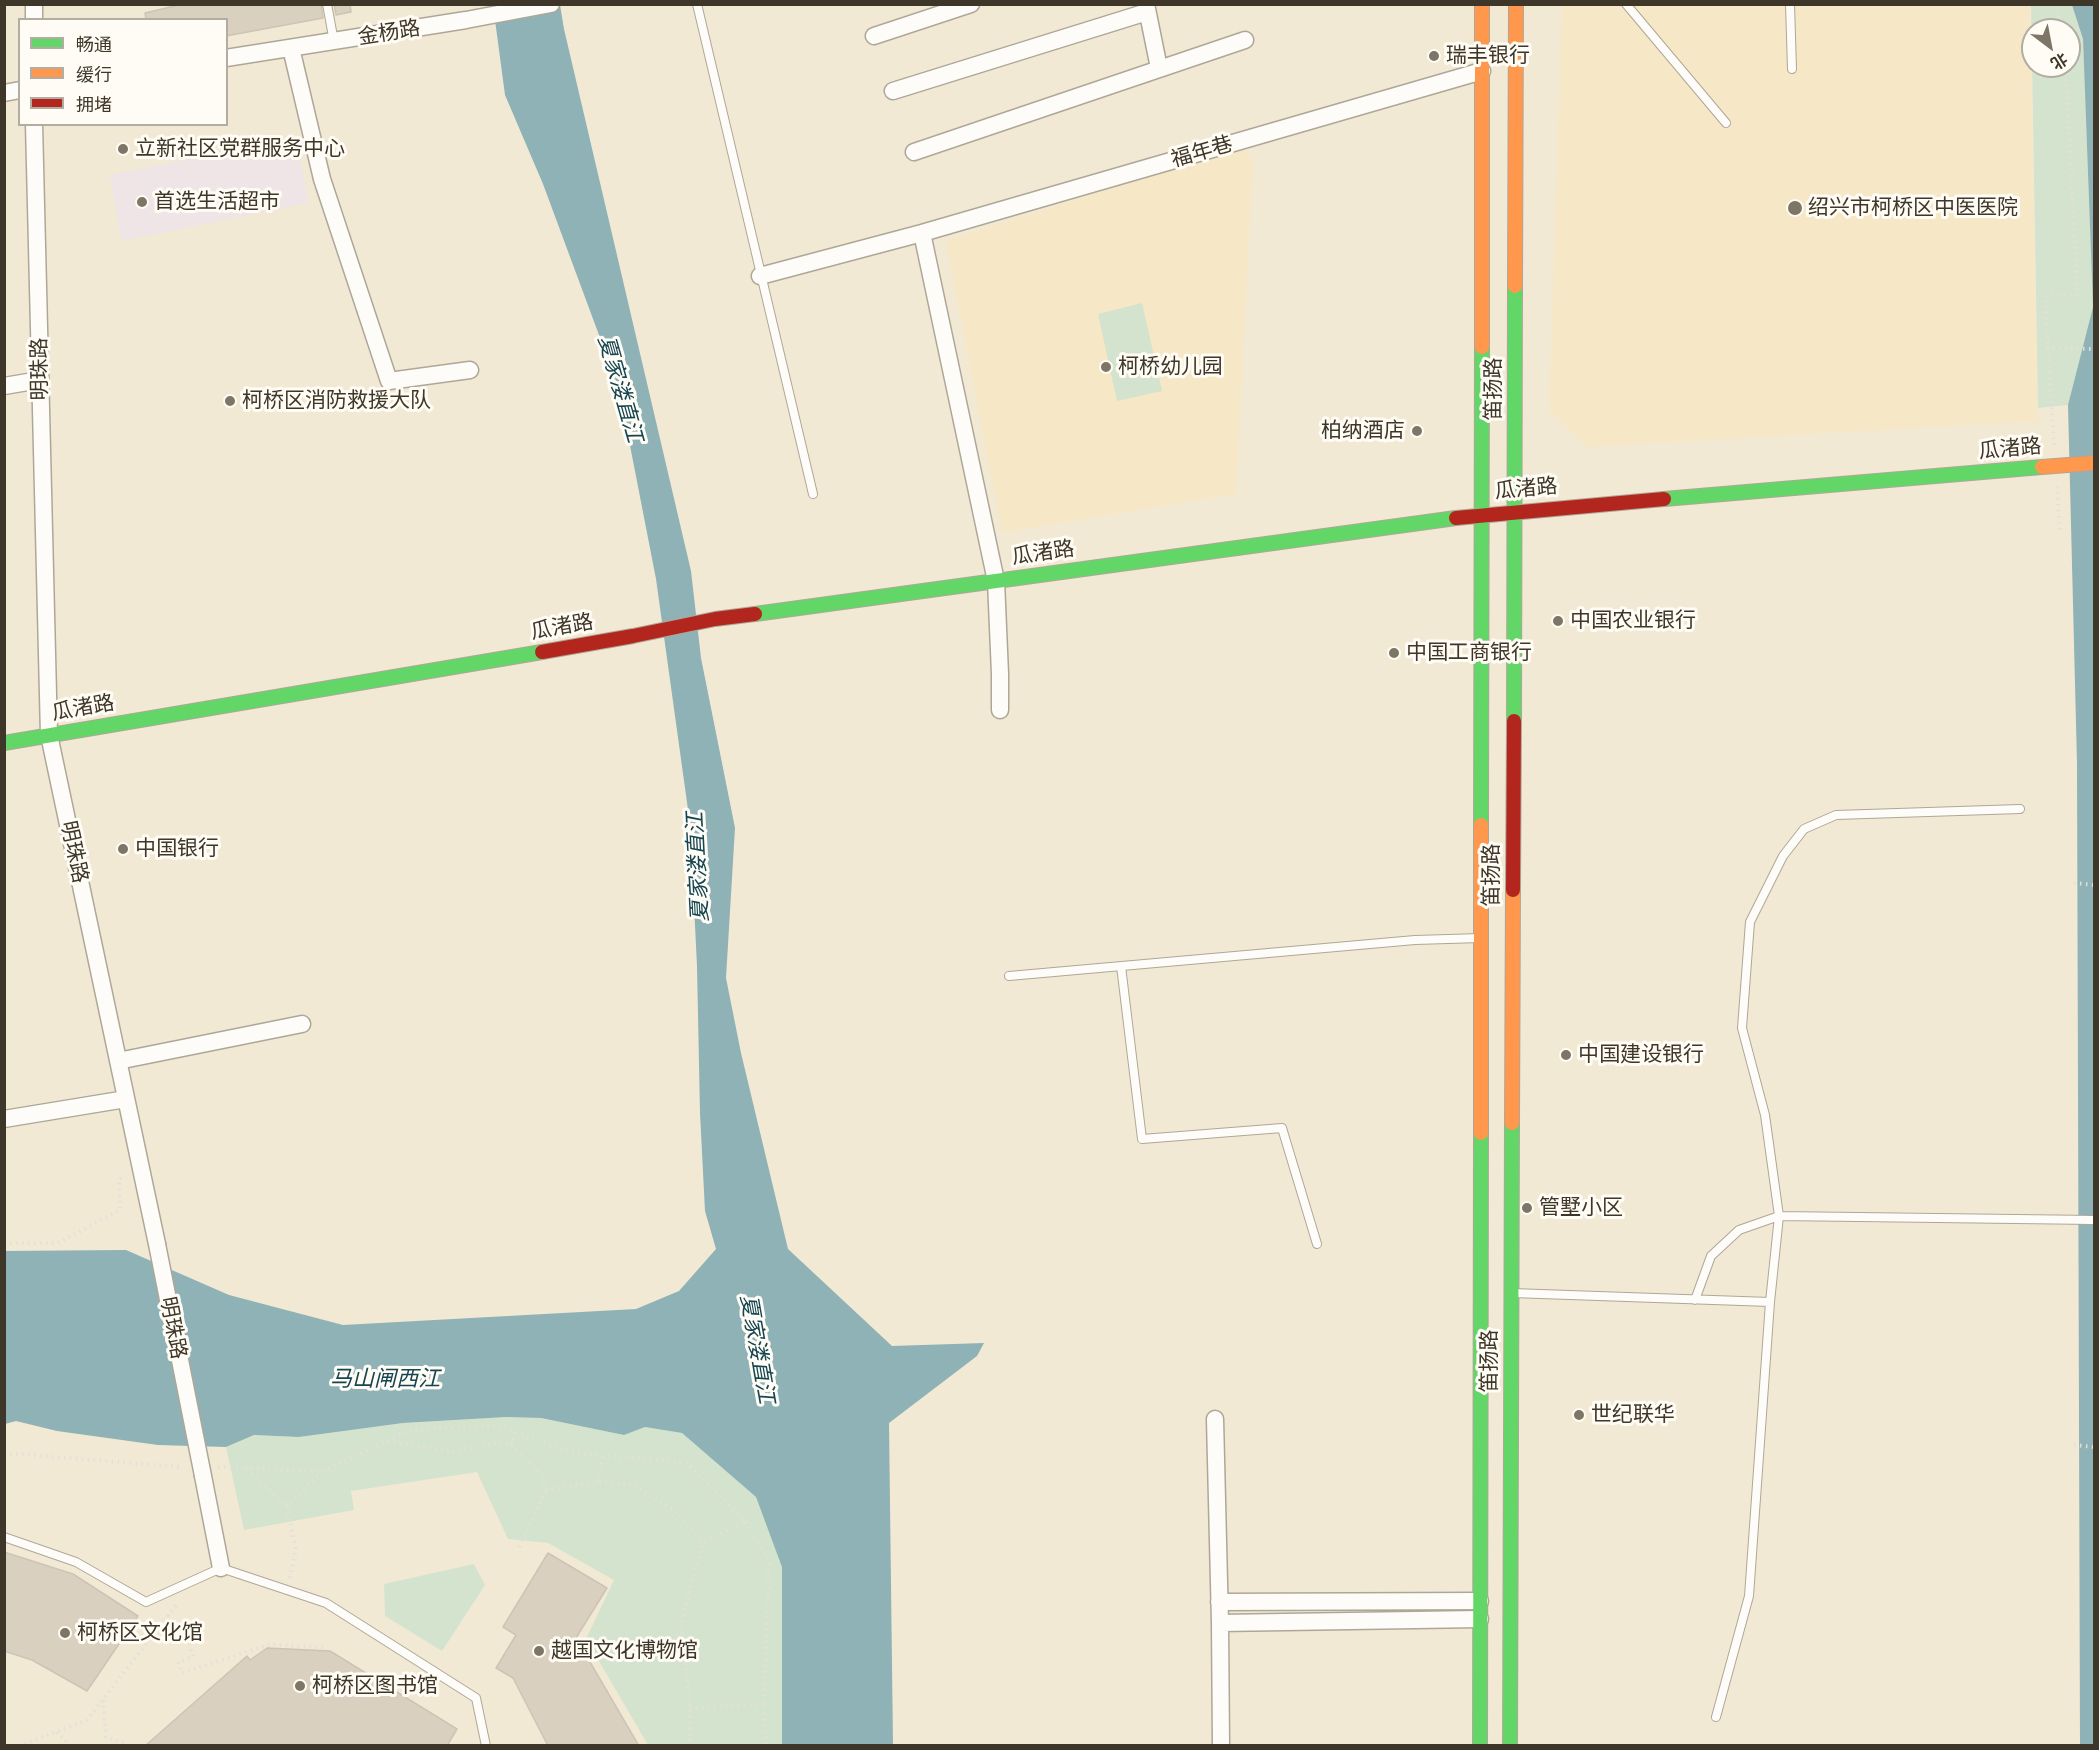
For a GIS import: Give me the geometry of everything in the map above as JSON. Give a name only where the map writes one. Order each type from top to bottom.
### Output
[{"type":"street","name":"金杨路","points":[[228,58],[334,42],[551,4]]},
{"type":"street","points":[[874,36],[970,4]]},
{"type":"street","name":"笛扬路","points":[[1480,1746],[1482,4]]},
{"type":"street","name":"笛扬路","points":[[1510,1746],[1516,4]]},
{"type":"street","points":[[893,91],[1147,8],[1159,68]]},
{"type":"street","points":[[914,152],[1245,40]]},
{"type":"street","points":[[291,48],[322,179],[388,381],[470,370]]},
{"type":"street","name":"福年巷","points":[[760,276],[922,233],[1482,71]]},
{"type":"street","name":"明珠路","points":[[34,126],[49,735],[206,1472],[221,1568]]},
{"type":"street","points":[[922,233],[996,581],[1000,710]]},
{"type":"street","points":[[4,386],[40,380]]},
{"type":"street","name":"瓜渚路","points":[[4,743],[633,636],[715,619],[1482,514],[2094,464]]},
{"type":"street","points":[[118,1062],[302,1024]]},
{"type":"street","points":[[4,1119],[126,1099]]},
{"type":"street","points":[[1215,1419],[1221,1746]]},
{"type":"street","points":[[1219,1602],[1480,1601]]},
{"type":"street","points":[[1220,1623],[1480,1620]]},
{"type":"lane","points":[[327,4],[334,42]]},
{"type":"lane","points":[[697,4],[813,494]]},
{"type":"lane","points":[[1626,4],[1726,123]]},
{"type":"lane","points":[[1790,4],[1792,69]]},
{"type":"lane","points":[[1716,1717],[1749,1596],[1770,1302],[1779,1216],[1765,1115],[1742,1028],[1750,922],[1783,856],[1804,829],[1836,815],[2020,809]]},
{"type":"lane","points":[[1009,976],[1415,939],[1481,938]]},
{"type":"lane","points":[[1121,966],[1142,1139],[1282,1128],[1317,1244]]},
{"type":"lane","points":[[1695,1300],[1711,1256],[1739,1230],[1779,1216],[2094,1220]]},
{"type":"lane","points":[[1511,1293],[1770,1302]]},
{"type":"lane","points":[[4,1537],[76,1562],[146,1602],[221,1568],[326,1603],[476,1698],[486,1746]]},
{"type":"path","points":[[2054,452],[2045,296],[2077,295],[2067,78]]},
{"type":"path","points":[[2047,348],[2094,349]]},
{"type":"path","points":[[2056,475],[2060,533]]},
{"type":"path","points":[[2074,883],[2094,885]]},
{"type":"path","points":[[4,1243],[58,1243],[120,1210],[119,1179],[141,1172]]},
{"type":"path","points":[[287,1507],[321,1472],[411,1430],[500,1425],[563,1451],[687,1462],[745,1521],[769,1561],[764,1704],[766,1746]]},
{"type":"path","points":[[511,1445],[515,1431]]},
{"type":"path","points":[[387,1441],[453,1452],[498,1442],[511,1445],[543,1475],[546,1490],[519,1548]]},
{"type":"path","points":[[2074,1445],[2094,1447]]},
{"type":"path","points":[[4,1454],[186,1467]]},
{"type":"path","points":[[598,1482],[604,1455]]},
{"type":"path","points":[[206,1472],[245,1467],[321,1472]]},
{"type":"path","points":[[245,1467],[287,1507],[296,1549],[287,1590]]},
{"type":"path","points":[[546,1490],[598,1482],[631,1484],[674,1510],[704,1542]]},
{"type":"path","points":[[694,1746],[690,1741],[690,1709],[681,1622],[704,1542],[745,1521]]},
{"type":"path","points":[[19,1746],[87,1720],[196,1579]]},
{"type":"path","points":[[168,1615],[189,1640],[193,1657],[178,1662],[182,1673],[271,1644],[326,1648]]},
{"type":"path","points":[[103,1699],[106,1737],[130,1746]]},
{"type":"path","points":[[690,1709],[764,1704]]},
{"type":"path","points":[[57,1732],[69,1746]]},
{"type":"shaded area","name":"绍兴市柯桥区中医医院","points":[[1562,5],[2030,5],[2030,18],[2021,18],[2021,78],[2031,78],[2038,421],[1587,447],[1549,411]]},
{"type":"shaded area","points":[[297,138],[308,203],[121,241],[110,175]]},
{"type":"shaded area","name":"柯桥幼儿园","points":[[1241,147],[1253,160],[1236,494],[1002,533],[946,241]]},
{"type":"green space","points":[[2031,5],[2072,5],[2076,18],[2031,18]]},
{"type":"green space","points":[[2081,32],[2093,307],[2068,405],[2038,408],[2032,78],[2081,78]]},
{"type":"green space","points":[[1142,303],[1162,391],[1117,401],[1098,314]]},
{"type":"green space","points":[[506,1417],[541,1418],[624,1435],[645,1427],[682,1433],[756,1497],[783,1567],[782,1745],[648,1745],[586,1639],[614,1580],[548,1543],[508,1539],[477,1472],[351,1491],[354,1510],[244,1530],[226,1447],[254,1435],[299,1437],[403,1423]]},
{"type":"green space","points":[[474,1564],[485,1585],[442,1651],[385,1616],[384,1584]]},
{"type":"water","points":[[493,5],[560,5],[691,571],[701,658],[735,828],[726,978],[741,1053],[788,1249],[892,1346],[984,1343],[977,1356],[889,1423],[893,1745],[782,1745],[782,1567],[756,1497],[682,1433],[645,1427],[624,1435],[541,1418],[506,1417],[403,1423],[299,1437],[254,1435],[226,1447],[158,1445],[57,1431],[16,1421],[5,1424],[4,1251],[126,1250],[229,1295],[343,1325],[636,1309],[679,1291],[716,1249],[705,1211],[690,824],[656,579],[619,389],[543,184],[505,95]]},
{"type":"water","points":[[2072,5],[2094,5],[2094,1746],[2080,1745],[2077,763],[2068,405],[2093,307],[2083,39],[2081,18],[2076,18]]},
{"type":"building","points":[[183,4],[321,4],[323,18],[228,36],[228,18],[146,18],[145,13]]},
{"type":"building","points":[[334,4],[350,4],[351,12],[336,15]]},
{"type":"building","name":"柯桥区文化馆","points":[[4,1552],[73,1574],[138,1616],[87,1691],[32,1660],[4,1651]]},
{"type":"building","name":"越国文化博物馆","points":[[548,1553],[607,1588],[576,1638],[639,1746],[548,1746],[513,1678],[496,1668],[516,1635],[503,1627]]},
{"type":"building","name":"柯桥区图书馆","points":[[267,1648],[330,1651],[457,1729],[447,1746],[145,1746],[247,1656],[250,1660]]},
{"type":"traffic: fast","points":[[1514,721],[1515,286]]},
{"type":"traffic: fast","points":[[1481,825],[1482,347]]},
{"type":"traffic: fast","points":[[1664,499],[2042,467]]},
{"type":"traffic: fast","points":[[755,614],[1456,518]]},
{"type":"traffic: fast","points":[[4,743],[542,652]]},
{"type":"traffic: fast","points":[[1510,1746],[1512,1123]]},
{"type":"traffic: fast","points":[[1480,1746],[1481,1133]]},
{"type":"traffic: slow","points":[[1482,4],[1482,347]]},
{"type":"traffic: slow","points":[[1515,286],[1516,4]]},
{"type":"traffic: slow","points":[[2042,467],[2094,463]]},
{"type":"traffic: slow","points":[[1481,825],[1481,1133]]},
{"type":"traffic: slow","points":[[1512,1123],[1513,890]]},
{"type":"traffic: jam","points":[[1456,518],[1664,499]]},
{"type":"traffic: jam","points":[[542,652],[715,619],[755,614]]},
{"type":"traffic: jam","points":[[1513,890],[1514,721]]},
{"type":"place","name":"瑞丰银行","points":[[1434,56]]},
{"type":"place","name":"立新社区党群服务中心","points":[[123,149]]},
{"type":"place","name":"首选生活超市","points":[[142,202]]},
{"type":"place","name":"绍兴市柯桥区中医医院","points":[[1795,208]]},
{"type":"place","name":"柯桥幼儿园","points":[[1106,367]]},
{"type":"place","name":"柯桥区消防救援大队","points":[[230,401]]},
{"type":"place","name":"柏纳酒店","points":[[1417,431]]},
{"type":"place","name":"中国农业银行","points":[[1558,621]]},
{"type":"place","name":"中国工商银行","points":[[1394,653]]},
{"type":"place","name":"中国银行","points":[[123,849]]},
{"type":"place","name":"中国建设银行","points":[[1566,1055]]},
{"type":"place","name":"管墅小区","points":[[1527,1208]]},
{"type":"place","name":"世纪联华","points":[[1579,1415]]},
{"type":"place","name":"柯桥区文化馆","points":[[65,1633]]},
{"type":"place","name":"越国文化博物馆","points":[[539,1651]]},
{"type":"place","name":"柯桥区图书馆","points":[[300,1686]]},
{"type":"water label","name":"夏家溇直江","points":[[620,389]]},
{"type":"water label","name":"夏家溇直江","points":[[698,867]]},
{"type":"water label","name":"夏家溇直江","points":[[757,1349]]},
{"type":"water label","name":"马山闸西江","points":[[385,1379]]}]
